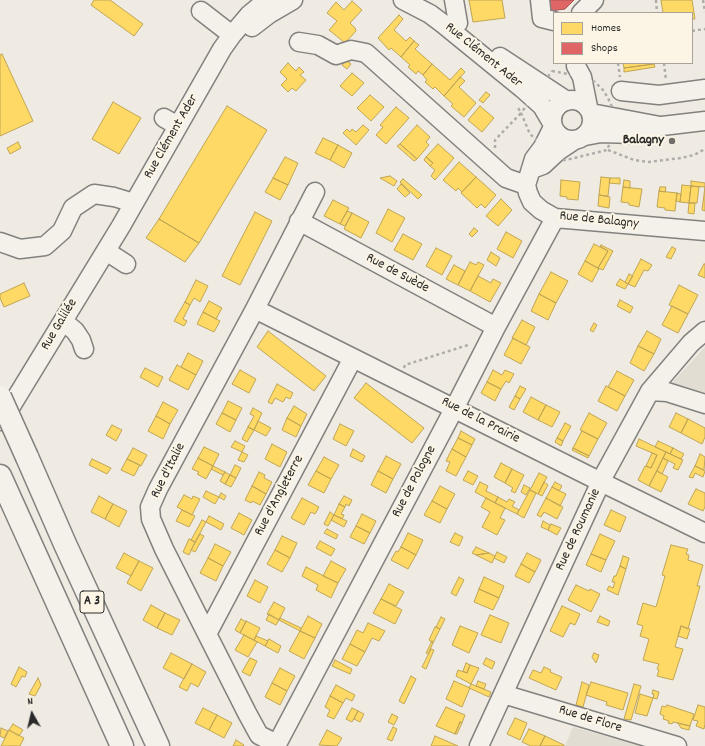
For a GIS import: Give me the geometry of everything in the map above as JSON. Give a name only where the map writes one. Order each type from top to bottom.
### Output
[{"type":"highway","name":"A 3","points":[[0,397],[65,544],[158,746]]},
{"type":"highway","name":"A 3","points":[[1,479],[122,746]]},
{"type":"street","name":"Rue Clément Ader","points":[[121,226],[134,203],[171,122],[227,42],[249,15],[267,0]]},
{"type":"street","name":"Rue Clément Ader","points":[[227,42],[238,39],[269,14],[293,0]]},
{"type":"street","name":"Rue Clément Ader","points":[[404,0],[430,14],[523,89],[542,106],[552,125]]},
{"type":"street","name":"Rue Clément Ader","points":[[430,0],[487,49],[568,101]]},
{"type":"street","points":[[454,0],[458,23]]},
{"type":"street","points":[[540,0],[542,18],[553,21]]},
{"type":"street","points":[[582,12],[594,0]]},
{"type":"street","points":[[201,11],[227,42]]},
{"type":"street","points":[[299,42],[318,45],[336,55],[351,50],[366,53],[506,178],[529,177],[589,132],[592,123],[590,110],[582,77],[576,64]]},
{"type":"street","points":[[568,101],[572,75],[576,64]]},
{"type":"street","points":[[621,91],[659,95],[705,89]]},
{"type":"street","points":[[529,177],[534,159],[543,147],[552,125],[552,117],[557,107],[568,101],[579,101],[590,110],[662,126]]},
{"type":"street","points":[[552,125],[555,132],[563,138],[579,138],[601,133],[634,134],[662,126],[705,121]]},
{"type":"street","name":"Rue de Balagny","points":[[529,177],[528,193],[532,202],[541,210],[555,218],[705,230]]},
{"type":"street","name":"Rue d'Italie","points":[[277,745],[259,735],[164,549],[151,520],[150,507],[315,192]]},
{"type":"street","points":[[0,242],[20,249],[45,246],[62,231],[73,208],[94,194],[114,197],[134,203]]},
{"type":"street","name":"Rue de Pologne","points":[[277,745],[555,218]]},
{"type":"street","name":"Rue de Suède","points":[[299,222],[493,333]]},
{"type":"street","name":"Rue Galilée","points":[[0,423],[121,226]]},
{"type":"street","points":[[106,251],[126,264]]},
{"type":"street","name":"Rue de la Prairie","points":[[255,309],[705,533]]},
{"type":"street","points":[[63,321],[75,331],[81,340],[84,349]]},
{"type":"street","name":"Rue de Roumanie","points":[[480,746],[600,482],[650,390],[691,343],[705,331]]},
{"type":"street","name":"Rue d'Angleterre","points":[[207,634],[353,358]]},
{"type":"street","points":[[650,390],[668,392],[705,404]]},
{"type":"street","name":"Rue de Flore","points":[[503,694],[677,746]]},
{"type":"path","points":[[656,0],[657,12]]},
{"type":"path","points":[[703,0],[705,12]]},
{"type":"path","points":[[693,31],[705,29]]},
{"type":"path","points":[[498,153],[495,149],[496,140],[521,113]]},
{"type":"path","points":[[607,150],[634,160],[648,162],[681,158],[694,155],[705,149]]},
{"type":"path","points":[[397,380],[405,365],[493,333]]},
{"type":"shaded area","points":[[705,347],[705,398],[670,385]]},
{"type":"shaded area","points":[[573,727],[642,746],[565,746]]},
{"type":"building: Homes","points":[[94,0],[110,0],[143,24],[134,36],[91,5]]},
{"type":"building: Homes","points":[[469,0],[502,0],[505,18],[473,22]]},
{"type":"building: Homes","points":[[661,0],[692,0],[695,19],[693,19],[693,12],[663,12]]},
{"type":"building: Homes","points":[[352,1],[362,10],[350,23],[356,31],[345,43],[329,30],[337,21],[327,13],[336,2],[344,10]]},
{"type":"building: Homes","points":[[399,15],[403,19],[394,30],[406,41],[410,37],[414,41],[401,57],[391,48],[389,50],[378,38]]},
{"type":"building: Homes","points":[[414,41],[419,45],[415,49],[432,64],[423,75],[418,71],[416,74],[408,67],[410,65],[401,57]]},
{"type":"building: Homes","points":[[2,54],[33,121],[0,136],[0,55]]},
{"type":"building: Homes","points":[[346,60],[351,64],[347,69],[342,65]]},
{"type":"building: Homes","points":[[288,63],[296,71],[299,67],[304,72],[300,75],[306,80],[296,91],[292,88],[288,92],[281,85],[287,79],[280,72]]},
{"type":"building: Homes","points":[[432,64],[450,80],[461,68],[465,72],[444,96],[435,87],[433,89],[425,82],[427,80],[423,75]]},
{"type":"building: Homes","points":[[623,64],[654,64],[624,68]]},
{"type":"building: Homes","points":[[654,64],[655,67],[624,72],[624,68]]},
{"type":"building: Homes","points":[[352,73],[364,83],[352,96],[340,86]]},
{"type":"building: Homes","points":[[460,77],[465,81],[459,87],[476,103],[464,117],[451,106],[453,104],[444,96]]},
{"type":"building: Homes","points":[[486,92],[490,95],[483,103],[479,100]]},
{"type":"building: Homes","points":[[370,95],[384,107],[371,121],[357,108]]},
{"type":"building: Homes","points":[[113,102],[141,118],[119,154],[92,139]]},
{"type":"building: Homes","points":[[227,106],[267,130],[199,243],[159,219]]},
{"type":"building: Homes","points":[[480,106],[494,118],[482,132],[468,120]]},
{"type":"building: Homes","points":[[396,107],[409,118],[386,144],[376,135],[383,127],[380,125]]},
{"type":"building: Homes","points":[[363,125],[369,130],[356,145],[343,133],[347,129],[350,132],[352,129],[356,132]]},
{"type":"building: Homes","points":[[417,125],[430,137],[426,142],[429,145],[417,159],[400,144]]},
{"type":"building: Homes","points":[[323,138],[338,145],[330,160],[315,153]]},
{"type":"building: Homes","points":[[18,142],[21,148],[10,154],[7,148]]},
{"type":"building: Homes","points":[[400,144],[417,159],[414,161],[397,146]]},
{"type":"building: Homes","points":[[438,144],[454,158],[435,180],[431,176],[435,170],[430,166],[433,163],[426,157]]},
{"type":"building: Homes","points":[[338,145],[352,153],[344,168],[330,160]]},
{"type":"building: Homes","points":[[285,157],[298,163],[288,185],[273,178]]},
{"type":"building: Homes","points":[[426,157],[433,163],[430,166],[424,160]]},
{"type":"building: Homes","points":[[459,162],[476,177],[462,192],[458,188],[456,191],[443,180]]},
{"type":"building: Homes","points":[[390,176],[397,181],[394,186],[380,178]]},
{"type":"building: Homes","points":[[476,177],[496,195],[485,208],[481,204],[477,208],[461,193]]},
{"type":"building: Homes","points":[[601,177],[610,178],[608,196],[599,195]]},
{"type":"building: Homes","points":[[273,178],[288,185],[280,200],[265,192]]},
{"type":"building: Homes","points":[[610,178],[620,178],[620,184],[609,183]]},
{"type":"building: Homes","points":[[403,179],[422,195],[418,199],[400,182]]},
{"type":"building: Homes","points":[[561,180],[580,182],[578,200],[567,199],[567,197],[560,196]]},
{"type":"building: Homes","points":[[624,180],[630,181],[630,188],[623,187]]},
{"type":"building: Homes","points":[[691,181],[705,183],[705,187],[691,186]]},
{"type":"building: Homes","points":[[401,184],[410,193],[405,197],[397,189]]},
{"type":"building: Homes","points":[[682,185],[691,186],[689,203],[680,202]]},
{"type":"building: Homes","points":[[691,186],[699,187],[697,203],[689,203]]},
{"type":"building: Homes","points":[[623,187],[642,189],[639,207],[621,202]]},
{"type":"building: Homes","points":[[660,187],[666,187],[665,192],[659,191]]},
{"type":"building: Homes","points":[[705,187],[705,211],[702,210]]},
{"type":"building: Homes","points":[[659,191],[677,193],[675,211],[657,207]]},
{"type":"building: Homes","points":[[677,193],[681,194],[680,202],[676,201]]},
{"type":"building: Homes","points":[[599,195],[610,197],[609,208],[598,206]]},
{"type":"building: Homes","points":[[501,199],[512,210],[498,226],[486,216]]},
{"type":"building: Homes","points":[[333,200],[349,208],[340,224],[324,216]]},
{"type":"building: Homes","points":[[689,203],[695,203],[694,214],[688,213]]},
{"type":"building: Homes","points":[[388,209],[405,218],[392,242],[376,233]]},
{"type":"building: Homes","points":[[347,211],[352,213],[345,226],[340,224]]},
{"type":"building: Homes","points":[[255,212],[272,221],[240,285],[222,276]]},
{"type":"building: Homes","points":[[352,213],[369,222],[361,238],[344,229]]},
{"type":"building: Homes","points":[[159,219],[199,243],[185,262],[146,238]]},
{"type":"building: Homes","points":[[474,228],[478,231],[472,237],[469,234]]},
{"type":"building: Homes","points":[[506,232],[522,241],[513,258],[497,249]]},
{"type":"building: Homes","points":[[403,234],[422,244],[413,260],[394,250]]},
{"type":"building: Homes","points":[[594,244],[608,251],[598,268],[585,261]]},
{"type":"building: Homes","points":[[601,245],[613,251],[603,270],[598,268],[608,251],[600,246]]},
{"type":"building: Homes","points":[[672,247],[676,249],[671,259],[666,257]]},
{"type":"building: Homes","points":[[436,248],[452,256],[442,275],[426,266]]},
{"type":"building: Homes","points":[[491,252],[500,258],[496,266],[487,260]]},
{"type":"building: Homes","points":[[641,259],[652,265],[648,271],[644,270],[635,287],[628,284]]},
{"type":"building: Homes","points":[[585,261],[599,269],[592,282],[578,274]]},
{"type":"building: Homes","points":[[470,262],[476,265],[478,262],[484,265],[470,291],[458,285]]},
{"type":"building: Homes","points":[[705,264],[705,278],[698,275]]},
{"type":"building: Homes","points":[[454,265],[465,271],[458,285],[446,279]]},
{"type":"building: Homes","points":[[551,272],[568,281],[556,303],[539,294]]},
{"type":"building: Homes","points":[[629,274],[633,276],[628,284],[625,282]]},
{"type":"building: Homes","points":[[478,276],[491,283],[493,279],[501,283],[490,302],[470,291]]},
{"type":"building: Homes","points":[[620,279],[628,284],[625,289],[616,285]]},
{"type":"building: Homes","points":[[196,280],[208,286],[200,302],[194,298],[190,305],[185,302]]},
{"type":"building: Homes","points":[[24,283],[30,296],[4,307],[0,294]]},
{"type":"building: Homes","points":[[679,285],[698,295],[688,314],[669,305]]},
{"type":"building: Homes","points":[[539,294],[556,303],[548,320],[531,311]]},
{"type":"building: Homes","points":[[620,300],[633,307],[630,313],[617,306]]},
{"type":"building: Homes","points":[[209,301],[222,308],[216,319],[203,312]]},
{"type":"building: Homes","points":[[185,302],[190,305],[183,319],[187,321],[184,326],[174,321]]},
{"type":"building: Homes","points":[[672,306],[688,314],[678,333],[662,325]]},
{"type":"building: Homes","points":[[203,312],[220,321],[214,332],[197,324]]},
{"type":"building: Homes","points":[[522,320],[535,327],[526,345],[512,338]]},
{"type":"building: Homes","points":[[594,323],[597,325],[593,332],[590,330]]},
{"type":"building: Homes","points":[[268,331],[326,376],[314,391],[257,347]]},
{"type":"building: Homes","points":[[647,331],[661,339],[654,354],[638,346]]},
{"type":"building: Homes","points":[[513,338],[530,347],[521,364],[504,355]]},
{"type":"building: Homes","points":[[638,346],[654,354],[644,371],[630,363]]},
{"type":"building: Homes","points":[[188,353],[203,361],[196,375],[181,367]]},
{"type":"building: Homes","points":[[177,365],[196,375],[188,390],[169,380]]},
{"type":"building: Homes","points":[[145,368],[163,377],[158,387],[140,377]]},
{"type":"building: Homes","points":[[240,370],[256,379],[249,393],[232,384]]},
{"type":"building: Homes","points":[[493,370],[502,375],[505,370],[514,374],[509,383],[506,381],[501,389],[487,382]]},
{"type":"building: Homes","points":[[617,371],[634,380],[625,396],[608,387]]},
{"type":"building: Homes","points":[[487,382],[501,389],[495,401],[481,393]]},
{"type":"building: Homes","points":[[366,383],[424,428],[412,443],[354,398]]},
{"type":"building: Homes","points":[[277,384],[293,393],[290,399],[286,397],[283,402],[275,398],[272,404],[268,402]]},
{"type":"building: Homes","points":[[520,386],[526,389],[520,399],[515,396]]},
{"type":"building: Homes","points":[[606,386],[625,396],[617,411],[598,401]]},
{"type":"building: Homes","points":[[515,396],[520,399],[514,410],[509,407]]},
{"type":"building: Homes","points":[[531,397],[546,405],[538,420],[523,412]]},
{"type":"building: Homes","points":[[228,401],[242,408],[236,420],[222,413]]},
{"type":"building: Homes","points":[[163,402],[178,410],[170,424],[156,416]]},
{"type":"building: Homes","points":[[546,405],[560,412],[552,427],[538,420]]},
{"type":"building: Homes","points":[[294,406],[307,414],[301,426],[287,418]]},
{"type":"building: Homes","points":[[253,408],[262,413],[254,430],[248,427],[254,416],[250,414]]},
{"type":"building: Homes","points":[[222,413],[236,420],[230,432],[216,424]]},
{"type":"building: Homes","points":[[589,413],[607,423],[598,439],[580,430]]},
{"type":"building: Homes","points":[[676,413],[688,419],[681,433],[669,427]]},
{"type":"building: Homes","points":[[156,416],[170,424],[163,439],[148,431]]},
{"type":"building: Homes","points":[[287,418],[301,426],[296,437],[282,430]]},
{"type":"building: Homes","points":[[688,419],[705,428],[705,437],[702,444],[681,433]]},
{"type":"building: Homes","points":[[258,421],[271,428],[266,436],[254,430]]},
{"type":"building: Homes","points":[[565,423],[571,426],[563,441],[557,438]]},
{"type":"building: Homes","points":[[340,424],[354,431],[346,446],[333,439]]},
{"type":"building: Homes","points":[[112,425],[122,430],[116,441],[106,435]]},
{"type":"building: Homes","points":[[248,427],[254,430],[247,442],[242,439]]},
{"type":"building: Homes","points":[[461,431],[475,439],[472,445],[458,438]]},
{"type":"building: Homes","points":[[582,431],[598,439],[589,456],[573,448]]},
{"type":"building: Homes","points":[[458,438],[472,445],[466,457],[452,449]]},
{"type":"building: Homes","points":[[557,438],[563,441],[561,446],[555,442]]},
{"type":"building: Homes","points":[[639,439],[666,452],[649,486],[638,480],[645,466],[651,468],[657,455],[636,446]]},
{"type":"building: Homes","points":[[235,441],[245,446],[242,452],[231,447]]},
{"type":"building: Homes","points":[[658,441],[673,448],[670,454],[655,447]]},
{"type":"building: Homes","points":[[272,444],[287,452],[280,467],[265,459]]},
{"type":"building: Homes","points":[[204,447],[219,454],[213,466],[198,458]]},
{"type":"building: Homes","points":[[133,448],[147,455],[141,466],[127,459]]},
{"type":"building: Homes","points":[[573,448],[589,456],[588,458],[572,450]]},
{"type":"building: Homes","points":[[673,448],[684,454],[681,459],[670,454]]},
{"type":"building: Homes","points":[[353,449],[365,456],[362,462],[350,456]]},
{"type":"building: Homes","points":[[452,449],[466,457],[456,476],[446,471],[450,462],[446,461]]},
{"type":"building: Homes","points":[[242,452],[248,455],[244,462],[238,460]]},
{"type":"building: Homes","points":[[666,452],[683,460],[678,470],[673,468],[675,464],[663,458]]},
{"type":"building: Homes","points":[[652,453],[657,455],[651,468],[646,466]]},
{"type":"building: Homes","points":[[700,454],[705,457],[704,470],[695,466]]},
{"type":"building: Homes","points":[[386,456],[401,464],[393,479],[378,471]]},
{"type":"building: Homes","points":[[324,457],[339,465],[331,479],[316,471]]},
{"type":"building: Homes","points":[[198,458],[213,466],[206,479],[197,474],[199,472],[192,469]]},
{"type":"building: Homes","points":[[663,458],[668,461],[662,474],[657,471]]},
{"type":"building: Homes","points":[[92,459],[111,468],[107,474],[89,465]]},
{"type":"building: Homes","points":[[127,459],[140,465],[134,476],[121,470]]},
{"type":"building: Homes","points":[[501,463],[512,469],[505,483],[494,477]]},
{"type":"building: Homes","points":[[235,465],[241,468],[236,478],[230,475]]},
{"type":"building: Homes","points":[[213,466],[225,472],[223,475],[211,469]]},
{"type":"building: Homes","points":[[695,466],[705,471],[703,477],[695,473],[693,478],[689,477]]},
{"type":"building: Homes","points":[[512,469],[524,475],[515,493],[511,491],[513,488],[505,483]]},
{"type":"building: Homes","points":[[316,471],[331,479],[324,493],[308,485]]},
{"type":"building: Homes","points":[[378,471],[393,479],[386,493],[371,485]]},
{"type":"building: Homes","points":[[468,471],[478,476],[473,485],[463,480]]},
{"type":"building: Homes","points":[[657,471],[668,477],[661,492],[649,486]]},
{"type":"building: Homes","points":[[225,472],[230,475],[225,484],[220,481]]},
{"type":"building: Homes","points":[[259,472],[265,475],[264,478],[272,482],[266,494],[252,486]]},
{"type":"building: Homes","points":[[539,473],[547,477],[538,494],[530,490]]},
{"type":"building: Homes","points":[[230,475],[236,478],[231,487],[225,484]]},
{"type":"building: Homes","points":[[480,482],[488,486],[486,491],[498,497],[495,503],[475,492]]},
{"type":"building: Homes","points":[[544,482],[548,485],[542,496],[538,494]]},
{"type":"building: Homes","points":[[555,482],[562,486],[559,491],[552,487]]},
{"type":"building: Homes","points":[[524,485],[530,488],[526,495],[521,492]]},
{"type":"building: Homes","points":[[252,486],[266,494],[260,505],[252,501],[251,503],[245,500]]},
{"type":"building: Homes","points":[[440,486],[455,494],[447,509],[432,501]]},
{"type":"building: Homes","points":[[552,487],[566,494],[560,506],[546,498]]},
{"type":"building: Homes","points":[[696,489],[705,493],[705,507],[703,511],[688,504]]},
{"type":"building: Homes","points":[[530,490],[536,493],[524,518],[517,514]]},
{"type":"building: Homes","points":[[206,491],[219,497],[215,504],[203,497]]},
{"type":"building: Homes","points":[[221,493],[226,496],[224,500],[219,497]]},
{"type":"building: Homes","points":[[184,495],[192,499],[193,496],[200,499],[192,515],[177,507]]},
{"type":"building: Homes","points":[[99,496],[113,504],[105,519],[91,512]]},
{"type":"building: Homes","points":[[344,496],[352,500],[349,506],[346,504],[345,507],[339,504]]},
{"type":"building: Homes","points":[[498,497],[507,502],[509,499],[515,502],[512,506],[519,510],[517,514],[495,503]]},
{"type":"building: Homes","points":[[302,498],[319,507],[315,514],[311,512],[304,525],[291,518]]},
{"type":"building: Homes","points":[[486,498],[505,508],[500,518],[505,520],[497,535],[482,527],[490,512],[481,507]]},
{"type":"building: Homes","points":[[546,498],[563,507],[557,519],[544,512],[541,517],[537,515]]},
{"type":"building: Homes","points":[[432,501],[447,509],[440,523],[424,515]]},
{"type":"building: Homes","points":[[113,504],[127,511],[119,527],[105,519]]},
{"type":"building: Homes","points":[[339,504],[345,507],[341,514],[344,515],[342,519],[334,515]]},
{"type":"building: Homes","points":[[182,510],[195,516],[189,527],[176,521]]},
{"type":"building: Homes","points":[[611,510],[626,517],[620,532],[604,525]]},
{"type":"building: Homes","points":[[330,512],[334,515],[328,526],[324,524]]},
{"type":"building: Homes","points":[[239,513],[252,520],[244,535],[231,528]]},
{"type":"building: Homes","points":[[362,514],[376,521],[370,533],[356,526]]},
{"type":"building: Homes","points":[[334,515],[347,521],[344,527],[331,520]]},
{"type":"building: Homes","points":[[209,516],[224,524],[221,530],[206,522]]},
{"type":"building: Homes","points":[[202,520],[206,522],[195,542],[191,540]]},
{"type":"building: Homes","points":[[543,521],[550,525],[548,530],[541,527]]},
{"type":"building: Homes","points":[[551,524],[561,528],[557,535],[548,530]]},
{"type":"building: Homes","points":[[356,526],[370,533],[364,544],[350,537]]},
{"type":"building: Homes","points":[[327,529],[338,535],[336,539],[324,533]]},
{"type":"building: Homes","points":[[408,533],[423,540],[416,555],[401,547]]},
{"type":"building: Homes","points":[[455,533],[463,537],[459,546],[450,542]]},
{"type":"building: Homes","points":[[200,534],[204,536],[195,552],[191,550]]},
{"type":"building: Homes","points":[[600,534],[615,541],[606,560],[591,554]]},
{"type":"building: Homes","points":[[282,536],[297,543],[290,558],[275,550]]},
{"type":"building: Homes","points":[[189,539],[195,542],[189,555],[183,552]]},
{"type":"building: Homes","points":[[320,541],[335,549],[331,556],[316,548]]},
{"type":"building: Homes","points":[[215,544],[231,552],[223,566],[208,558]]},
{"type":"building: Homes","points":[[671,545],[688,549],[686,554],[689,555],[688,560],[703,565],[697,586],[700,586],[688,629],[681,626],[675,647],[683,649],[673,680],[657,676],[659,664],[643,660],[649,639],[640,636],[643,626],[637,624],[643,603],[656,607],[665,576],[662,575]]},
{"type":"building: Homes","points":[[401,547],[416,555],[408,569],[391,560],[396,551],[398,552]]},
{"type":"building: Homes","points":[[476,547],[489,553],[476,555],[472,553]]},
{"type":"building: Homes","points":[[275,550],[290,558],[282,572],[267,564]]},
{"type":"building: Homes","points":[[497,552],[507,557],[504,563],[494,558]]},
{"type":"building: Homes","points":[[124,553],[139,561],[131,576],[116,568]]},
{"type":"building: Homes","points":[[489,553],[495,556],[492,563],[476,555]]},
{"type":"building: Homes","points":[[527,553],[541,560],[535,572],[521,564]]},
{"type":"building: Homes","points":[[591,554],[606,560],[601,572],[586,565]]},
{"type":"building: Homes","points":[[623,556],[629,558],[626,569],[620,566]]},
{"type":"building: Homes","points":[[208,558],[223,566],[216,581],[200,573]]},
{"type":"building: Homes","points":[[139,561],[153,568],[141,591],[127,583]]},
{"type":"building: Homes","points":[[331,561],[346,569],[338,583],[323,576]]},
{"type":"building: Homes","points":[[521,564],[535,572],[529,583],[515,576]]},
{"type":"building: Homes","points":[[620,566],[626,569],[618,595],[607,590],[609,586],[613,588],[615,582],[612,582]]},
{"type":"building: Homes","points":[[306,567],[338,583],[331,598],[316,590],[318,585],[302,576]]},
{"type":"building: Homes","points":[[459,577],[464,580],[456,596],[451,593]]},
{"type":"building: Homes","points":[[484,577],[504,586],[499,598],[479,589]]},
{"type":"building: Homes","points":[[255,580],[268,587],[260,603],[247,596]]},
{"type":"building: Homes","points":[[389,584],[404,592],[396,606],[381,599]]},
{"type":"building: Homes","points":[[576,585],[600,594],[591,612],[568,600]]},
{"type":"building: Homes","points":[[479,589],[499,598],[493,610],[474,602]]},
{"type":"building: Homes","points":[[381,599],[402,610],[395,624],[373,613]]},
{"type":"building: Homes","points":[[274,602],[285,608],[279,620],[267,614]]},
{"type":"building: Homes","points":[[151,605],[165,613],[157,628],[143,620]]},
{"type":"building: Homes","points":[[562,606],[580,614],[575,625],[570,623],[563,637],[550,631]]},
{"type":"building: Homes","points":[[165,613],[180,620],[172,635],[157,628]]},
{"type":"building: Homes","points":[[269,614],[279,620],[276,625],[266,620]]},
{"type":"building: Homes","points":[[490,615],[509,623],[501,643],[481,635]]},
{"type":"building: Homes","points":[[308,616],[322,624],[315,638],[300,631]]},
{"type":"building: Homes","points":[[600,616],[610,621],[608,626],[597,622]]},
{"type":"building: Homes","points":[[441,617],[445,619],[440,629],[436,627]]},
{"type":"building: Homes","points":[[280,618],[301,628],[300,631],[279,620]]},
{"type":"building: Homes","points":[[241,619],[246,622],[240,633],[235,630]]},
{"type":"building: Homes","points":[[246,621],[260,628],[254,640],[240,633]]},
{"type":"building: Homes","points":[[368,623],[385,631],[379,641],[372,638],[365,652],[350,644],[357,630],[363,633]]},
{"type":"building: Homes","points":[[460,626],[478,633],[469,653],[452,645]]},
{"type":"building: Homes","points":[[681,626],[690,629],[687,639],[678,636]]},
{"type":"building: Homes","points":[[435,627],[440,629],[433,643],[429,640]]},
{"type":"building: Homes","points":[[300,631],[315,638],[304,659],[289,651]]},
{"type":"building: Homes","points":[[244,635],[257,642],[248,657],[235,650]]},
{"type":"building: Homes","points":[[256,636],[268,641],[265,646],[254,640]]},
{"type":"building: Homes","points":[[269,639],[281,646],[278,653],[265,646]]},
{"type":"building: Homes","points":[[432,641],[433,643],[428,654],[426,653]]},
{"type":"building: Homes","points":[[350,644],[365,652],[357,666],[342,659]]},
{"type":"building: Homes","points":[[431,649],[434,650],[426,669],[422,667]]},
{"type":"building: Homes","points":[[171,653],[192,664],[184,679],[163,668]]},
{"type":"building: Homes","points":[[594,653],[599,655],[596,663],[592,657]]},
{"type":"building: Homes","points":[[250,658],[257,661],[250,676],[242,672]]},
{"type":"building: Homes","points":[[486,658],[495,662],[492,669],[483,664]]},
{"type":"building: Homes","points":[[335,660],[352,669],[350,674],[332,666]]},
{"type":"building: Homes","points":[[466,663],[470,665],[467,673],[463,671]]},
{"type":"building: Homes","points":[[192,664],[206,672],[198,687],[191,683],[187,691],[179,687]]},
{"type":"building: Homes","points":[[470,665],[479,668],[471,684],[456,676],[458,670],[467,673]]},
{"type":"building: Homes","points":[[19,667],[27,672],[25,677],[22,676],[16,687],[11,684]]},
{"type":"building: Homes","points":[[544,667],[551,670],[550,672],[562,677],[556,690],[529,678],[533,670],[541,673]]},
{"type":"building: Homes","points":[[280,668],[295,676],[287,691],[272,683]]},
{"type":"building: Homes","points":[[411,676],[416,679],[404,704],[399,701]]},
{"type":"building: Homes","points":[[38,678],[41,685],[35,696],[29,694]]},
{"type":"building: Homes","points":[[454,681],[470,688],[462,707],[446,699]]},
{"type":"building: Homes","points":[[478,681],[486,684],[484,689],[476,686]]},
{"type":"building: Homes","points":[[582,682],[589,685],[583,707],[576,705]]},
{"type":"building: Homes","points":[[591,682],[628,693],[623,710],[606,705],[607,702],[586,695]]},
{"type":"building: Homes","points":[[272,683],[287,691],[280,705],[265,697]]},
{"type":"building: Homes","points":[[471,684],[491,692],[489,697],[469,688]]},
{"type":"building: Homes","points":[[634,684],[641,686],[631,720],[624,719]]},
{"type":"building: Homes","points":[[336,685],[355,695],[352,701],[346,698],[343,703],[330,696]]},
{"type":"building: Homes","points":[[653,690],[659,692],[657,699],[653,698]]},
{"type":"building: Homes","points":[[640,694],[653,698],[647,716],[635,713]]},
{"type":"building: Homes","points":[[330,696],[343,703],[334,719],[327,716],[330,710],[325,707]]},
{"type":"building: Homes","points":[[667,705],[694,714],[690,726],[673,722],[672,724],[668,723],[669,721],[663,719],[664,716],[660,714],[662,706],[666,707]]},
{"type":"building: Homes","points":[[698,705],[705,707],[704,729],[696,726],[698,721],[693,720]]},
{"type":"building: Homes","points":[[446,707],[465,715],[455,734],[436,726]]},
{"type":"building: Homes","points":[[203,708],[217,715],[209,730],[195,723]]},
{"type":"building: Homes","points":[[352,708],[358,711],[352,722],[346,719]]},
{"type":"building: Homes","points":[[358,711],[364,714],[360,722],[354,719]]},
{"type":"building: Homes","points":[[392,714],[398,717],[394,725],[388,722]]},
{"type":"building: Homes","points":[[217,715],[232,723],[224,738],[209,730]]},
{"type":"building: Homes","points":[[515,718],[527,723],[520,740],[507,734]]},
{"type":"building: Homes","points":[[460,722],[462,723],[457,734],[455,734]]},
{"type":"building: Homes","points":[[678,723],[690,726],[689,730],[681,728]]},
{"type":"building: Homes","points":[[13,724],[23,730],[19,736],[9,730]]},
{"type":"building: Homes","points":[[393,727],[397,729],[392,741],[387,739]]},
{"type":"building: Homes","points":[[1,728],[8,731],[4,738],[0,736]]},
{"type":"building: Homes","points":[[529,729],[545,736],[540,746],[531,746],[522,742]]},
{"type":"building: Homes","points":[[9,730],[24,738],[20,746],[1,746]]},
{"type":"building: Homes","points":[[327,730],[342,738],[337,746],[319,745]]},
{"type":"building: Homes","points":[[435,736],[458,746],[431,746]]},
{"type":"building: Homes","points":[[545,736],[564,745],[564,746],[540,746]]},
{"type":"building: Homes","points":[[236,740],[244,745],[233,746]]},
{"type":"building: Shops","points":[[548,0],[574,0],[565,9],[550,11]]},
{"type":"place","name":"Balagny","points":[[672,141]]}]
